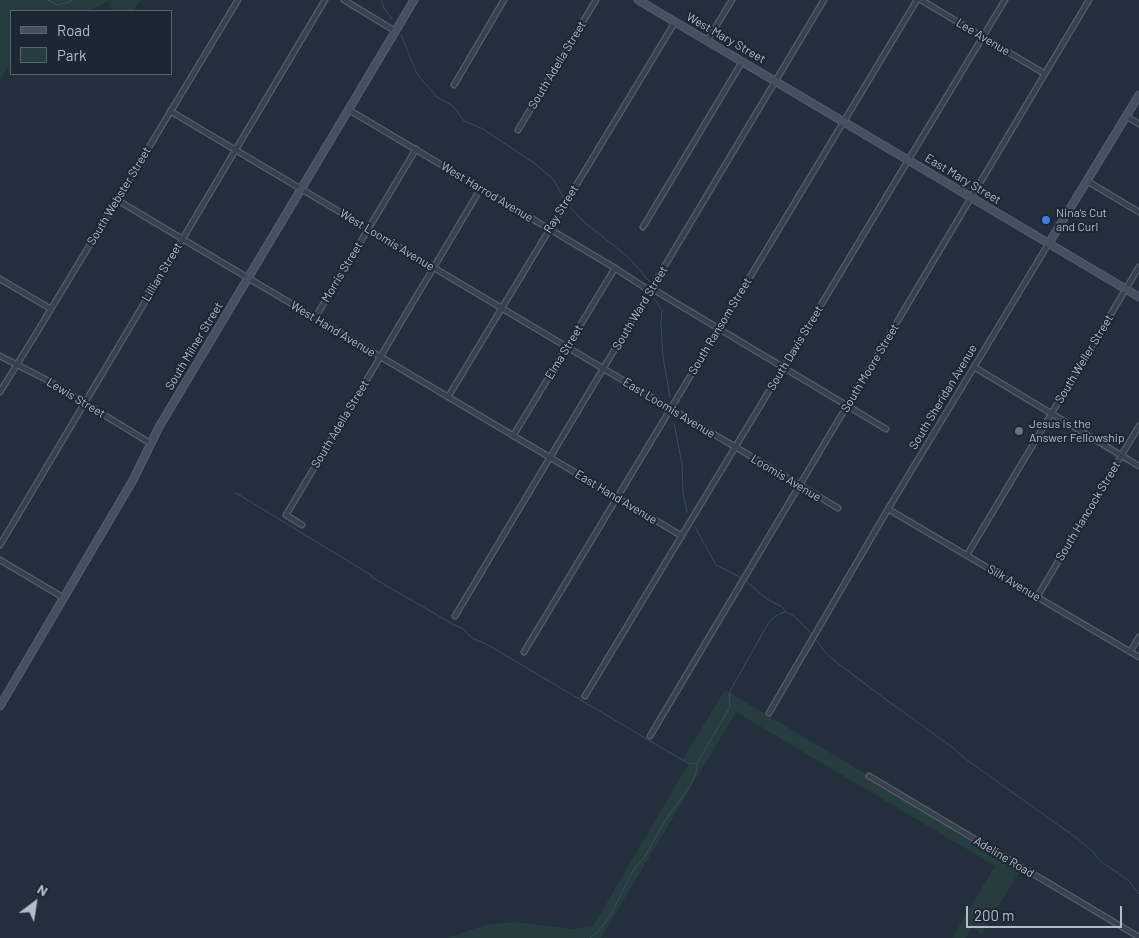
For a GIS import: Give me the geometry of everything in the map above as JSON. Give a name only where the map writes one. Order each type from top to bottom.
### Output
[{"type":"street","name":"South Webster Street","points":[[0,392],[238,0]]},
{"type":"street","name":"Lillian Street","points":[[0,545],[325,0]]},
{"type":"street","points":[[344,0],[395,31]]},
{"type":"street","name":"South Milner Street","points":[[0,706],[133,480],[150,443],[414,0]]},
{"type":"street","points":[[454,84],[504,0]]},
{"type":"street","name":"South Adella Street","points":[[518,130],[596,0]]},
{"type":"street","name":"West Mary Street","points":[[638,0],[776,81]]},
{"type":"street","points":[[707,41],[732,0]]},
{"type":"street","name":"South Ward Street","points":[[455,616],[824,0]]},
{"type":"street","name":"South Ransom Street","points":[[524,652],[917,0]]},
{"type":"street","name":"Lee Avenue","points":[[921,0],[1045,74]]},
{"type":"street","name":"South Davis Street","points":[[585,696],[1005,0]]},
{"type":"street","name":"South Moore Street","points":[[650,736],[1089,0]]},
{"type":"street","name":"Ray Street","points":[[448,397],[675,22]]},
{"type":"street","points":[[643,226],[742,62]]},
{"type":"street","name":"East Mary Street","points":[[776,81],[1139,297]]},
{"type":"street","name":"South Sheridan Avenue","points":[[769,713],[888,509],[1139,95]]},
{"type":"street","name":"West Harrod Avenue","points":[[349,110],[615,268],[650,291]]},
{"type":"street","name":"West Loomis Avenue","points":[[170,111],[604,368]]},
{"type":"street","points":[[1126,116],[1139,124]]},
{"type":"street","name":"Morris Street","points":[[315,318],[416,149]]},
{"type":"street","points":[[1087,181],[1139,212]]},
{"type":"street","name":"South Adella Street","points":[[302,525],[286,515],[481,188]]},
{"type":"street","name":"West Hand Avenue","points":[[117,200],[550,458]]},
{"type":"street","name":"South Weller Street","points":[[967,555],[1139,267]]},
{"type":"street","name":"Elma Street","points":[[513,436],[615,268]]},
{"type":"street","points":[[0,279],[51,309]]},
{"type":"street","points":[[653,285],[656,291],[886,429]]},
{"type":"street","name":"Lewis Street","points":[[0,356],[47,380],[150,443]]},
{"type":"street","points":[[974,367],[1139,466]]},
{"type":"street","name":"East Loomis Avenue","points":[[604,368],[735,447]]},
{"type":"street","name":"South Hancock Street","points":[[1037,596],[1139,426]]},
{"type":"street","name":"Loomis Avenue","points":[[735,447],[838,508]]},
{"type":"street","name":"East Hand Avenue","points":[[550,458],[682,536]]},
{"type":"street","name":"Silk Avenue","points":[[888,509],[1139,657]]},
{"type":"street","points":[[0,560],[64,598]]},
{"type":"street","points":[[1130,652],[1139,637]]},
{"type":"street","name":"Adeline Road","points":[[869,776],[1139,937]]},
{"type":"green space","points":[[0,0],[141,0],[134,10],[112,10],[108,1],[91,10],[10,10],[10,63],[0,80]]},
{"type":"green space","points":[[725,690],[1022,867],[982,934],[972,928],[965,938],[952,938],[995,866],[736,712],[601,938],[447,938],[485,925],[515,922],[574,929],[593,926],[689,763],[683,759]]},
{"type":"waterway","points":[[48,0],[57,5],[72,0]]},
{"type":"waterway","points":[[381,0],[392,19]]},
{"type":"waterway","points":[[401,35],[417,74],[437,97],[453,106],[464,121],[483,129],[534,163],[553,179],[564,198]]},
{"type":"waterway","points":[[570,207],[584,222],[627,256],[650,282]]},
{"type":"waterway","points":[[655,300],[662,310],[663,357],[670,397]]},
{"type":"waterway","points":[[674,423],[682,464],[683,493],[687,512]]},
{"type":"waterway","points":[[236,493],[373,578],[462,628],[472,638],[488,645],[689,764],[697,763]]},
{"type":"waterway","points":[[695,527],[716,565],[742,578]]},
{"type":"waterway","points":[[746,581],[767,599],[793,615],[812,634]]},
{"type":"waterway","points":[[590,938],[609,916],[633,871],[644,858],[689,786],[695,774],[697,763],[730,707],[730,691],[769,622],[777,615],[785,612]]},
{"type":"waterway","points":[[814,637],[831,658],[967,760],[1078,839],[1099,860],[1129,881],[1139,894]]},
{"type":"place","name":"Nina's Cut and Curl","points":[[1046,220]]},
{"type":"place","name":"Jesus is the Answer Fellowship","points":[[1019,431]]}]
